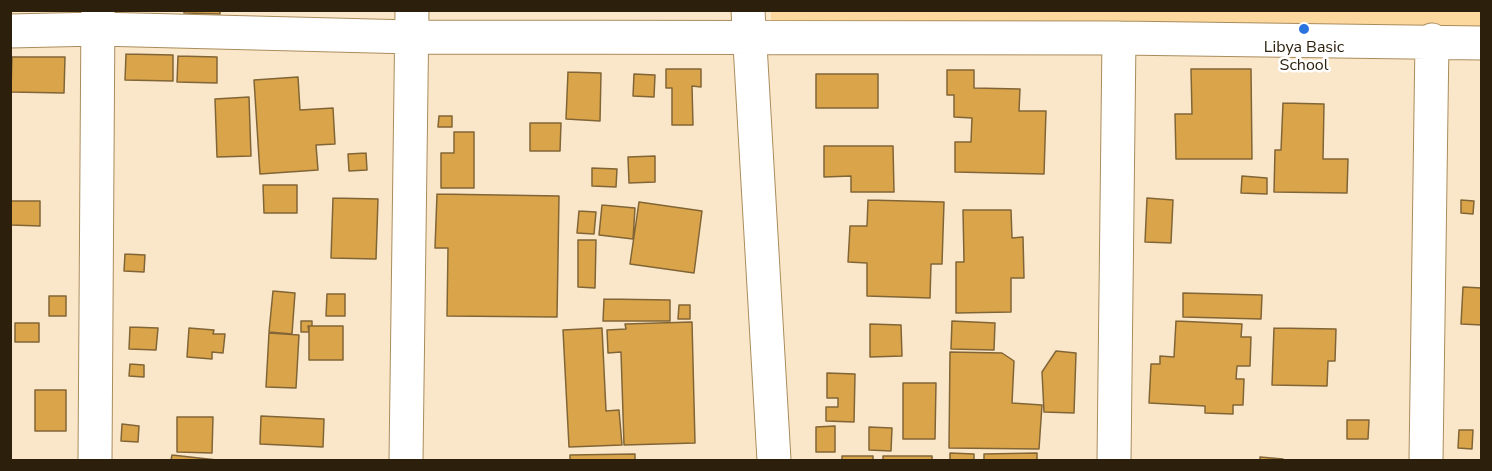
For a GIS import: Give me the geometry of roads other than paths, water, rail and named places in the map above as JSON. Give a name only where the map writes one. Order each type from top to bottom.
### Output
[{"type":"street","points":[[95,460],[98,20]]},
{"type":"street","points":[[10,31],[98,20],[747,25],[1119,38],[1482,42]]},
{"type":"street","points":[[406,460],[412,24]]},
{"type":"street","points":[[747,25],[774,460]]},
{"type":"street","points":[[1114,460],[1119,38]]},
{"type":"street","points":[[1426,460],[1432,40]]},
{"type":"place","name":"Libya Basic School","points":[[1304,29]]}]
